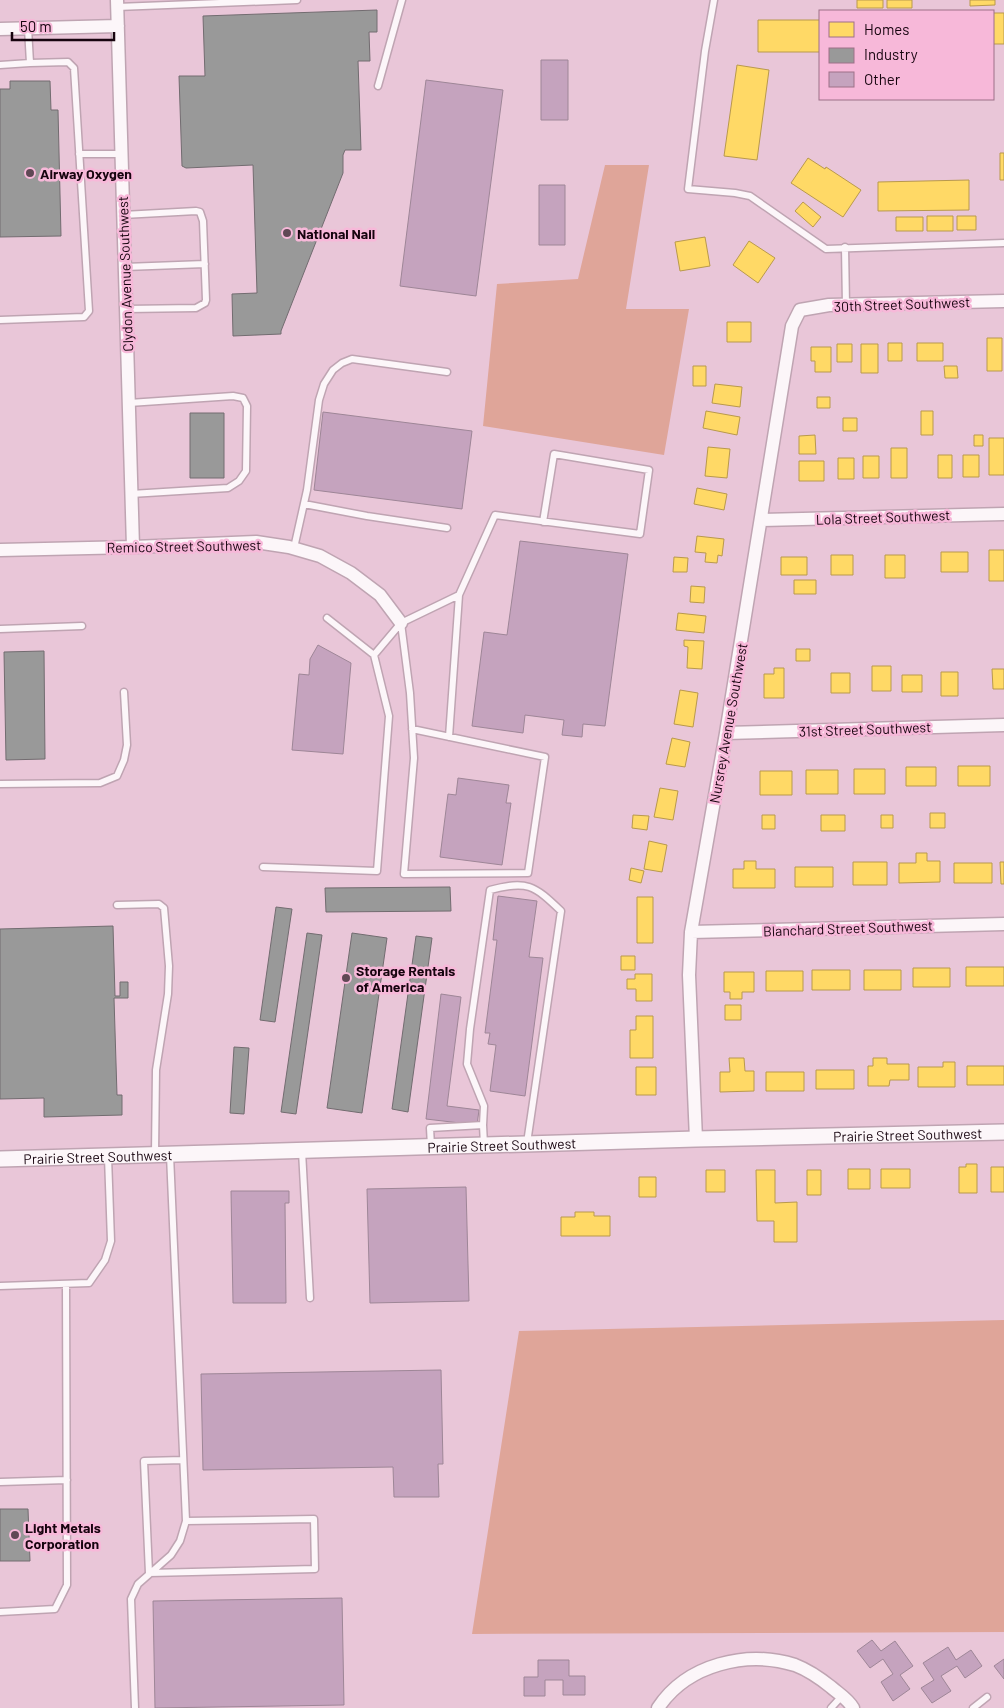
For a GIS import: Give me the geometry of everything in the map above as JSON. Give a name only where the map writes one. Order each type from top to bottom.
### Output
[{"type":"street","name":"Clydon Avenue Southwest","points":[[117,4],[133,547]]},
{"type":"street","points":[[0,29],[118,26]]},
{"type":"street","name":"30th Street Southwest","points":[[800,310],[829,305],[1004,301]]},
{"type":"street","name":"Nursrey Avenue Southwest","points":[[696,1139],[689,975],[691,932],[762,520],[792,326],[800,310]]},
{"type":"street","name":"Lola Street Southwest","points":[[762,520],[1004,514]]},
{"type":"street","name":"Remico Street Southwest","points":[[0,550],[256,542],[294,548],[320,556],[351,572],[380,595],[401,623]]},
{"type":"street","name":"31st Street Southwest","points":[[726,732],[1004,725]]},
{"type":"street","name":"Blanchard Street Southwest","points":[[691,932],[1004,924]]},
{"type":"street","name":"Prairie Street Southwest","points":[[0,1159],[1004,1132]]},
{"type":"street","points":[[658,1708],[677,1687],[693,1676],[709,1667],[744,1659],[762,1659],[796,1666],[821,1679],[854,1708]]},
{"type":"lane","points":[[117,4],[297,0]]},
{"type":"lane","points":[[378,86],[402,0]]},
{"type":"lane","points":[[714,0],[705,51],[688,188],[750,196],[826,248],[1004,242]]},
{"type":"lane","points":[[28,28],[30,63]]},
{"type":"lane","points":[[0,65],[68,62],[74,68],[89,311],[84,317],[0,320]]},
{"type":"lane","points":[[79,154],[122,154]]},
{"type":"lane","points":[[124,215],[200,212],[203,221],[206,300],[202,306],[196,308],[126,309]]},
{"type":"lane","points":[[845,247],[846,305]]},
{"type":"lane","points":[[125,267],[205,264]]},
{"type":"lane","points":[[294,548],[304,504],[319,400],[324,384],[333,370],[342,363],[352,359],[446,372]]},
{"type":"lane","points":[[129,403],[233,396],[244,398],[247,406],[246,471],[240,481],[228,488],[131,494]]},
{"type":"lane","points":[[449,737],[459,595],[495,516],[543,522],[640,534],[649,470],[554,454],[543,522]]},
{"type":"lane","points":[[304,504],[447,528]]},
{"type":"lane","points":[[374,655],[401,623],[459,595]]},
{"type":"lane","points":[[263,866],[377,871],[389,716],[374,655],[327,618]]},
{"type":"lane","points":[[401,623],[410,693],[414,758],[404,874],[528,873]]},
{"type":"lane","points":[[0,629],[82,626]]},
{"type":"lane","points":[[0,784],[100,783],[117,776],[124,760],[127,745],[124,692]]},
{"type":"lane","points":[[412,729],[544,757],[527,886]]},
{"type":"lane","points":[[484,1146],[484,1106],[467,1064],[470,1029],[490,890],[512,884],[527,886],[541,892],[561,911],[527,1145]]},
{"type":"lane","points":[[117,905],[159,904],[164,908],[169,966],[168,994],[156,1070],[186,1521],[180,1541],[171,1555],[138,1584],[131,1599],[135,1708]]},
{"type":"lane","points":[[431,1147],[430,1128],[483,1126]]},
{"type":"lane","points":[[302,1151],[310,1298]]},
{"type":"lane","points":[[0,1286],[89,1283],[104,1260],[111,1241],[108,1156]]},
{"type":"lane","points":[[0,1612],[55,1609],[67,1584],[66,1285]]},
{"type":"lane","points":[[149,1573],[144,1462],[183,1460]]},
{"type":"lane","points":[[0,1482],[67,1480]]},
{"type":"lane","points":[[149,1573],[315,1570],[314,1520],[186,1521]]},
{"type":"lane","points":[[831,1708],[842,1696]]},
{"type":"lane","points":[[973,1708],[987,1697]]},
{"type":"shaded area","points":[[605,165],[649,165],[626,309],[689,309],[664,455],[483,426],[497,284],[578,279]]},
{"type":"shaded area","points":[[1004,1320],[1004,1632],[472,1634],[519,1331]]},
{"type":"building: Homes","points":[[857,0],[883,0],[883,8],[857,8]]},
{"type":"building: Homes","points":[[887,0],[912,0],[912,8],[887,8]]},
{"type":"building: Homes","points":[[970,0],[995,0],[995,5],[970,6]]},
{"type":"building: Homes","points":[[994,13],[1004,13],[1004,44],[994,44]]},
{"type":"building: Homes","points":[[758,20],[819,20],[819,52],[758,52]]},
{"type":"building: Homes","points":[[737,65],[769,70],[757,160],[724,156]]},
{"type":"building: Homes","points":[[1000,153],[1004,153],[1004,180],[1000,180]]},
{"type":"building: Homes","points":[[808,158],[825,169],[826,167],[861,190],[843,217],[791,183]]},
{"type":"building: Homes","points":[[969,180],[969,210],[878,211],[878,182]]},
{"type":"building: Homes","points":[[803,202],[821,217],[813,227],[795,211]]},
{"type":"building: Homes","points":[[927,216],[953,216],[953,231],[927,231]]},
{"type":"building: Homes","points":[[957,216],[976,216],[976,230],[957,230]]},
{"type":"building: Homes","points":[[896,217],[923,217],[923,231],[896,231]]},
{"type":"building: Homes","points":[[705,237],[710,266],[680,271],[675,242]]},
{"type":"building: Homes","points":[[749,241],[775,258],[758,283],[733,265]]},
{"type":"building: Homes","points":[[727,322],[751,322],[751,342],[727,342]]},
{"type":"building: Homes","points":[[987,338],[1002,338],[1002,371],[987,371]]},
{"type":"building: Homes","points":[[888,343],[902,343],[902,361],[888,361]]},
{"type":"building: Homes","points":[[917,343],[943,343],[943,361],[917,361]]},
{"type":"building: Homes","points":[[837,344],[852,344],[852,362],[837,362]]},
{"type":"building: Homes","points":[[861,344],[878,344],[878,373],[861,373]]},
{"type":"building: Homes","points":[[811,347],[831,347],[831,372],[815,372],[815,361],[811,361]]},
{"type":"building: Homes","points":[[693,366],[706,366],[706,386],[693,386]]},
{"type":"building: Homes","points":[[944,366],[957,366],[958,378],[945,378]]},
{"type":"building: Homes","points":[[715,384],[742,387],[740,407],[712,403]]},
{"type":"building: Homes","points":[[817,397],[830,397],[830,408],[817,408]]},
{"type":"building: Homes","points":[[706,411],[740,417],[737,435],[703,428]]},
{"type":"building: Homes","points":[[921,411],[933,411],[933,435],[921,435]]},
{"type":"building: Homes","points":[[843,418],[857,418],[857,431],[843,431]]},
{"type":"building: Homes","points":[[815,435],[816,454],[799,454],[799,436]]},
{"type":"building: Homes","points":[[974,435],[983,435],[983,446],[974,446]]},
{"type":"building: Homes","points":[[989,438],[1004,438],[1004,475],[989,475]]},
{"type":"building: Homes","points":[[708,447],[730,449],[727,478],[705,476]]},
{"type":"building: Homes","points":[[891,448],[907,448],[907,478],[891,478]]},
{"type":"building: Homes","points":[[938,455],[952,455],[952,478],[938,478]]},
{"type":"building: Homes","points":[[963,455],[979,455],[979,477],[963,477]]},
{"type":"building: Homes","points":[[863,456],[879,456],[879,478],[863,478]]},
{"type":"building: Homes","points":[[838,458],[854,458],[854,479],[838,479]]},
{"type":"building: Homes","points":[[799,461],[824,461],[824,481],[799,481]]},
{"type":"building: Homes","points":[[697,488],[727,494],[724,510],[694,504]]},
{"type":"building: Homes","points":[[697,536],[724,539],[722,556],[718,555],[717,563],[705,562],[706,553],[695,552]]},
{"type":"building: Homes","points":[[989,550],[1004,550],[1004,581],[989,581]]},
{"type":"building: Homes","points":[[941,552],[968,552],[968,572],[941,572]]},
{"type":"building: Homes","points":[[831,555],[853,555],[853,575],[831,575]]},
{"type":"building: Homes","points":[[885,555],[905,555],[905,578],[885,578]]},
{"type":"building: Homes","points":[[674,557],[688,558],[687,572],[673,572]]},
{"type":"building: Homes","points":[[781,557],[807,557],[807,575],[781,575]]},
{"type":"building: Homes","points":[[794,580],[816,580],[816,594],[794,594]]},
{"type":"building: Homes","points":[[691,586],[705,587],[704,603],[690,602]]},
{"type":"building: Homes","points":[[678,613],[706,616],[704,633],[676,630]]},
{"type":"building: Homes","points":[[684,640],[704,641],[702,669],[687,668],[688,647],[684,646]]},
{"type":"building: Homes","points":[[796,649],[810,649],[810,661],[796,661]]},
{"type":"building: Homes","points":[[872,666],[891,666],[891,691],[872,691]]},
{"type":"building: Homes","points":[[774,668],[784,668],[784,698],[764,698],[764,674],[774,674]]},
{"type":"building: Homes","points":[[992,669],[1004,669],[1004,689],[993,689]]},
{"type":"building: Homes","points":[[941,672],[958,672],[958,696],[941,696]]},
{"type":"building: Homes","points":[[831,673],[850,673],[850,693],[831,693]]},
{"type":"building: Homes","points":[[902,675],[922,675],[922,692],[902,692]]},
{"type":"building: Homes","points":[[680,690],[698,693],[693,727],[674,724]]},
{"type":"building: Homes","points":[[672,738],[690,742],[685,767],[666,764]]},
{"type":"building: Homes","points":[[958,766],[990,766],[990,786],[958,786]]},
{"type":"building: Homes","points":[[906,767],[936,767],[936,786],[906,786]]},
{"type":"building: Homes","points":[[854,769],[885,769],[885,794],[854,794]]},
{"type":"building: Homes","points":[[806,770],[838,770],[838,794],[806,794]]},
{"type":"building: Homes","points":[[760,771],[792,771],[792,795],[760,795]]},
{"type":"building: Homes","points":[[660,788],[678,791],[673,820],[654,817]]},
{"type":"building: Homes","points":[[930,813],[945,813],[945,828],[930,828]]},
{"type":"building: Homes","points":[[633,815],[649,816],[647,830],[632,828]]},
{"type":"building: Homes","points":[[762,815],[775,815],[775,829],[762,829]]},
{"type":"building: Homes","points":[[821,815],[845,815],[845,831],[821,831]]},
{"type":"building: Homes","points":[[881,815],[893,815],[893,828],[881,828]]},
{"type":"building: Homes","points":[[649,841],[667,845],[662,872],[644,869]]},
{"type":"building: Homes","points":[[916,853],[927,853],[927,861],[940,861],[940,882],[899,883],[899,863],[916,863]]},
{"type":"building: Homes","points":[[744,861],[756,861],[756,869],[775,869],[775,888],[733,888],[733,869],[744,869]]},
{"type":"building: Homes","points":[[853,862],[887,862],[887,885],[853,885]]},
{"type":"building: Homes","points":[[1000,862],[1004,862],[1004,884],[1001,884]]},
{"type":"building: Homes","points":[[954,863],[992,863],[992,883],[954,883]]},
{"type":"building: Homes","points":[[795,867],[833,867],[833,887],[795,887]]},
{"type":"building: Homes","points":[[631,868],[644,871],[641,883],[629,880]]},
{"type":"building: Homes","points":[[637,897],[653,897],[653,943],[637,943]]},
{"type":"building: Homes","points":[[621,956],[635,956],[635,970],[621,970]]},
{"type":"building: Homes","points":[[966,967],[1004,967],[1004,986],[966,986]]},
{"type":"building: Homes","points":[[913,968],[950,968],[950,987],[913,987]]},
{"type":"building: Homes","points":[[812,970],[850,970],[850,990],[812,990]]},
{"type":"building: Homes","points":[[864,970],[901,970],[901,990],[864,990]]},
{"type":"building: Homes","points":[[766,971],[803,971],[803,991],[766,991]]},
{"type":"building: Homes","points":[[724,972],[754,972],[754,992],[742,992],[742,999],[730,999],[730,992],[724,992]]},
{"type":"building: Homes","points":[[635,974],[652,974],[652,1001],[636,1001],[636,989],[627,989],[627,979],[635,979]]},
{"type":"building: Homes","points":[[725,1005],[741,1005],[741,1020],[725,1020]]},
{"type":"building: Homes","points":[[636,1016],[653,1016],[653,1058],[630,1058],[630,1030],[636,1030]]},
{"type":"building: Homes","points":[[729,1058],[744,1058],[745,1071],[754,1071],[754,1091],[720,1092],[720,1072],[730,1072]]},
{"type":"building: Homes","points":[[873,1058],[887,1058],[887,1064],[909,1064],[909,1080],[890,1080],[889,1086],[868,1086],[868,1066],[873,1066]]},
{"type":"building: Homes","points":[[943,1062],[955,1062],[955,1087],[918,1087],[918,1067],[943,1067]]},
{"type":"building: Homes","points":[[967,1066],[1004,1066],[1004,1085],[967,1085]]},
{"type":"building: Homes","points":[[636,1067],[656,1067],[656,1095],[636,1095]]},
{"type":"building: Homes","points":[[816,1070],[854,1070],[854,1089],[816,1089]]},
{"type":"building: Homes","points":[[766,1072],[804,1072],[804,1091],[766,1091]]},
{"type":"building: Homes","points":[[966,1164],[977,1164],[977,1193],[959,1193],[959,1167],[966,1167]]},
{"type":"building: Homes","points":[[991,1167],[1004,1167],[1004,1192],[991,1192]]},
{"type":"building: Homes","points":[[848,1169],[870,1169],[870,1189],[848,1189]]},
{"type":"building: Homes","points":[[881,1169],[910,1169],[910,1188],[881,1188]]},
{"type":"building: Homes","points":[[706,1170],[725,1170],[725,1192],[706,1192]]},
{"type":"building: Homes","points":[[756,1170],[775,1170],[775,1203],[797,1202],[797,1242],[774,1242],[774,1221],[757,1221]]},
{"type":"building: Homes","points":[[807,1170],[821,1170],[821,1195],[807,1195]]},
{"type":"building: Homes","points":[[639,1177],[656,1177],[656,1197],[639,1197]]},
{"type":"building: Homes","points":[[575,1212],[594,1212],[594,1216],[610,1216],[610,1236],[561,1236],[561,1217],[575,1217]]},
{"type":"building: Industry","name":"National Nail","points":[[377,10],[377,32],[369,32],[370,61],[358,61],[361,150],[345,150],[343,155],[343,173],[281,334],[233,336],[232,294],[257,293],[253,165],[186,168],[182,166],[179,76],[205,76],[203,16]]},
{"type":"building: Industry","name":"Airway Oxygen","points":[[10,81],[50,81],[51,110],[58,110],[61,236],[0,237],[0,89],[10,89]]},
{"type":"building: Industry","points":[[190,413],[224,413],[224,478],[190,478]]},
{"type":"building: Industry","points":[[44,651],[45,759],[6,760],[4,652]]},
{"type":"building: Industry","points":[[450,887],[451,911],[326,912],[325,888]]},
{"type":"building: Industry","points":[[276,907],[292,909],[275,1022],[260,1020]]},
{"type":"building: Industry","points":[[113,926],[115,996],[120,996],[120,982],[128,982],[128,998],[114,998],[117,1095],[122,1095],[122,1115],[44,1117],[44,1098],[0,1099],[0,929]]},
{"type":"building: Industry","points":[[307,933],[322,935],[296,1114],[281,1112]]},
{"type":"building: Industry","points":[[352,933],[387,938],[362,1113],[327,1108]]},
{"type":"building: Industry","points":[[416,936],[432,938],[408,1112],[392,1109]]},
{"type":"building: Industry","points":[[234,1047],[249,1048],[244,1114],[230,1113]]},
{"type":"building: Industry","name":"Light Metals Corporation","points":[[0,1509],[28,1509],[30,1561],[0,1561]]},
{"type":"building: Other","points":[[541,60],[568,60],[568,120],[541,120]]},
{"type":"building: Other","points":[[426,80],[503,90],[476,296],[400,286]]},
{"type":"building: Other","points":[[539,185],[565,185],[565,245],[539,245]]},
{"type":"building: Other","points":[[323,412],[472,431],[462,509],[314,490]]},
{"type":"building: Other","points":[[520,541],[628,554],[605,726],[583,724],[582,737],[562,735],[564,720],[525,715],[523,733],[472,726],[484,632],[507,635]]},
{"type":"building: Other","points":[[318,645],[351,663],[343,754],[292,750],[299,674],[309,675],[310,659]]},
{"type":"building: Other","points":[[458,778],[509,785],[506,803],[511,803],[502,865],[440,857],[448,794],[456,795]]},
{"type":"building: Other","points":[[498,896],[537,901],[529,957],[543,958],[525,1096],[490,1091],[496,1045],[488,1044],[490,1033],[485,1033],[497,940],[493,940]]},
{"type":"building: Other","points":[[441,994],[461,997],[447,1106],[479,1110],[477,1125],[426,1119]]},
{"type":"building: Other","points":[[466,1187],[469,1301],[370,1303],[367,1189]]},
{"type":"building: Other","points":[[231,1191],[289,1191],[289,1203],[285,1203],[286,1303],[233,1303]]},
{"type":"building: Other","points":[[441,1370],[443,1464],[438,1464],[439,1497],[394,1497],[393,1467],[203,1470],[201,1374]]},
{"type":"building: Other","points":[[342,1598],[344,1705],[155,1708],[153,1601]]},
{"type":"building: Other","points":[[872,1640],[881,1651],[895,1641],[913,1666],[900,1675],[910,1689],[893,1701],[881,1682],[893,1674],[883,1659],[870,1668],[857,1651]]},
{"type":"building: Other","points":[[948,1647],[956,1660],[971,1650],[982,1666],[965,1678],[957,1666],[941,1676],[951,1691],[932,1703],[921,1688],[934,1680],[923,1663]]},
{"type":"building: Other","points":[[1004,1659],[1004,1679],[994,1666]]},
{"type":"building: Other","points":[[538,1660],[569,1660],[569,1676],[585,1676],[585,1695],[563,1695],[563,1680],[545,1680],[545,1696],[524,1696],[524,1677],[538,1677]]},
{"type":"place","name":"Airway Oxygen","points":[[30,173]]},
{"type":"place","name":"National Nail","points":[[287,233]]},
{"type":"place","name":"Storage Rentals of America","points":[[346,978]]},
{"type":"place","name":"Light Metals Corporation","points":[[15,1535]]}]
